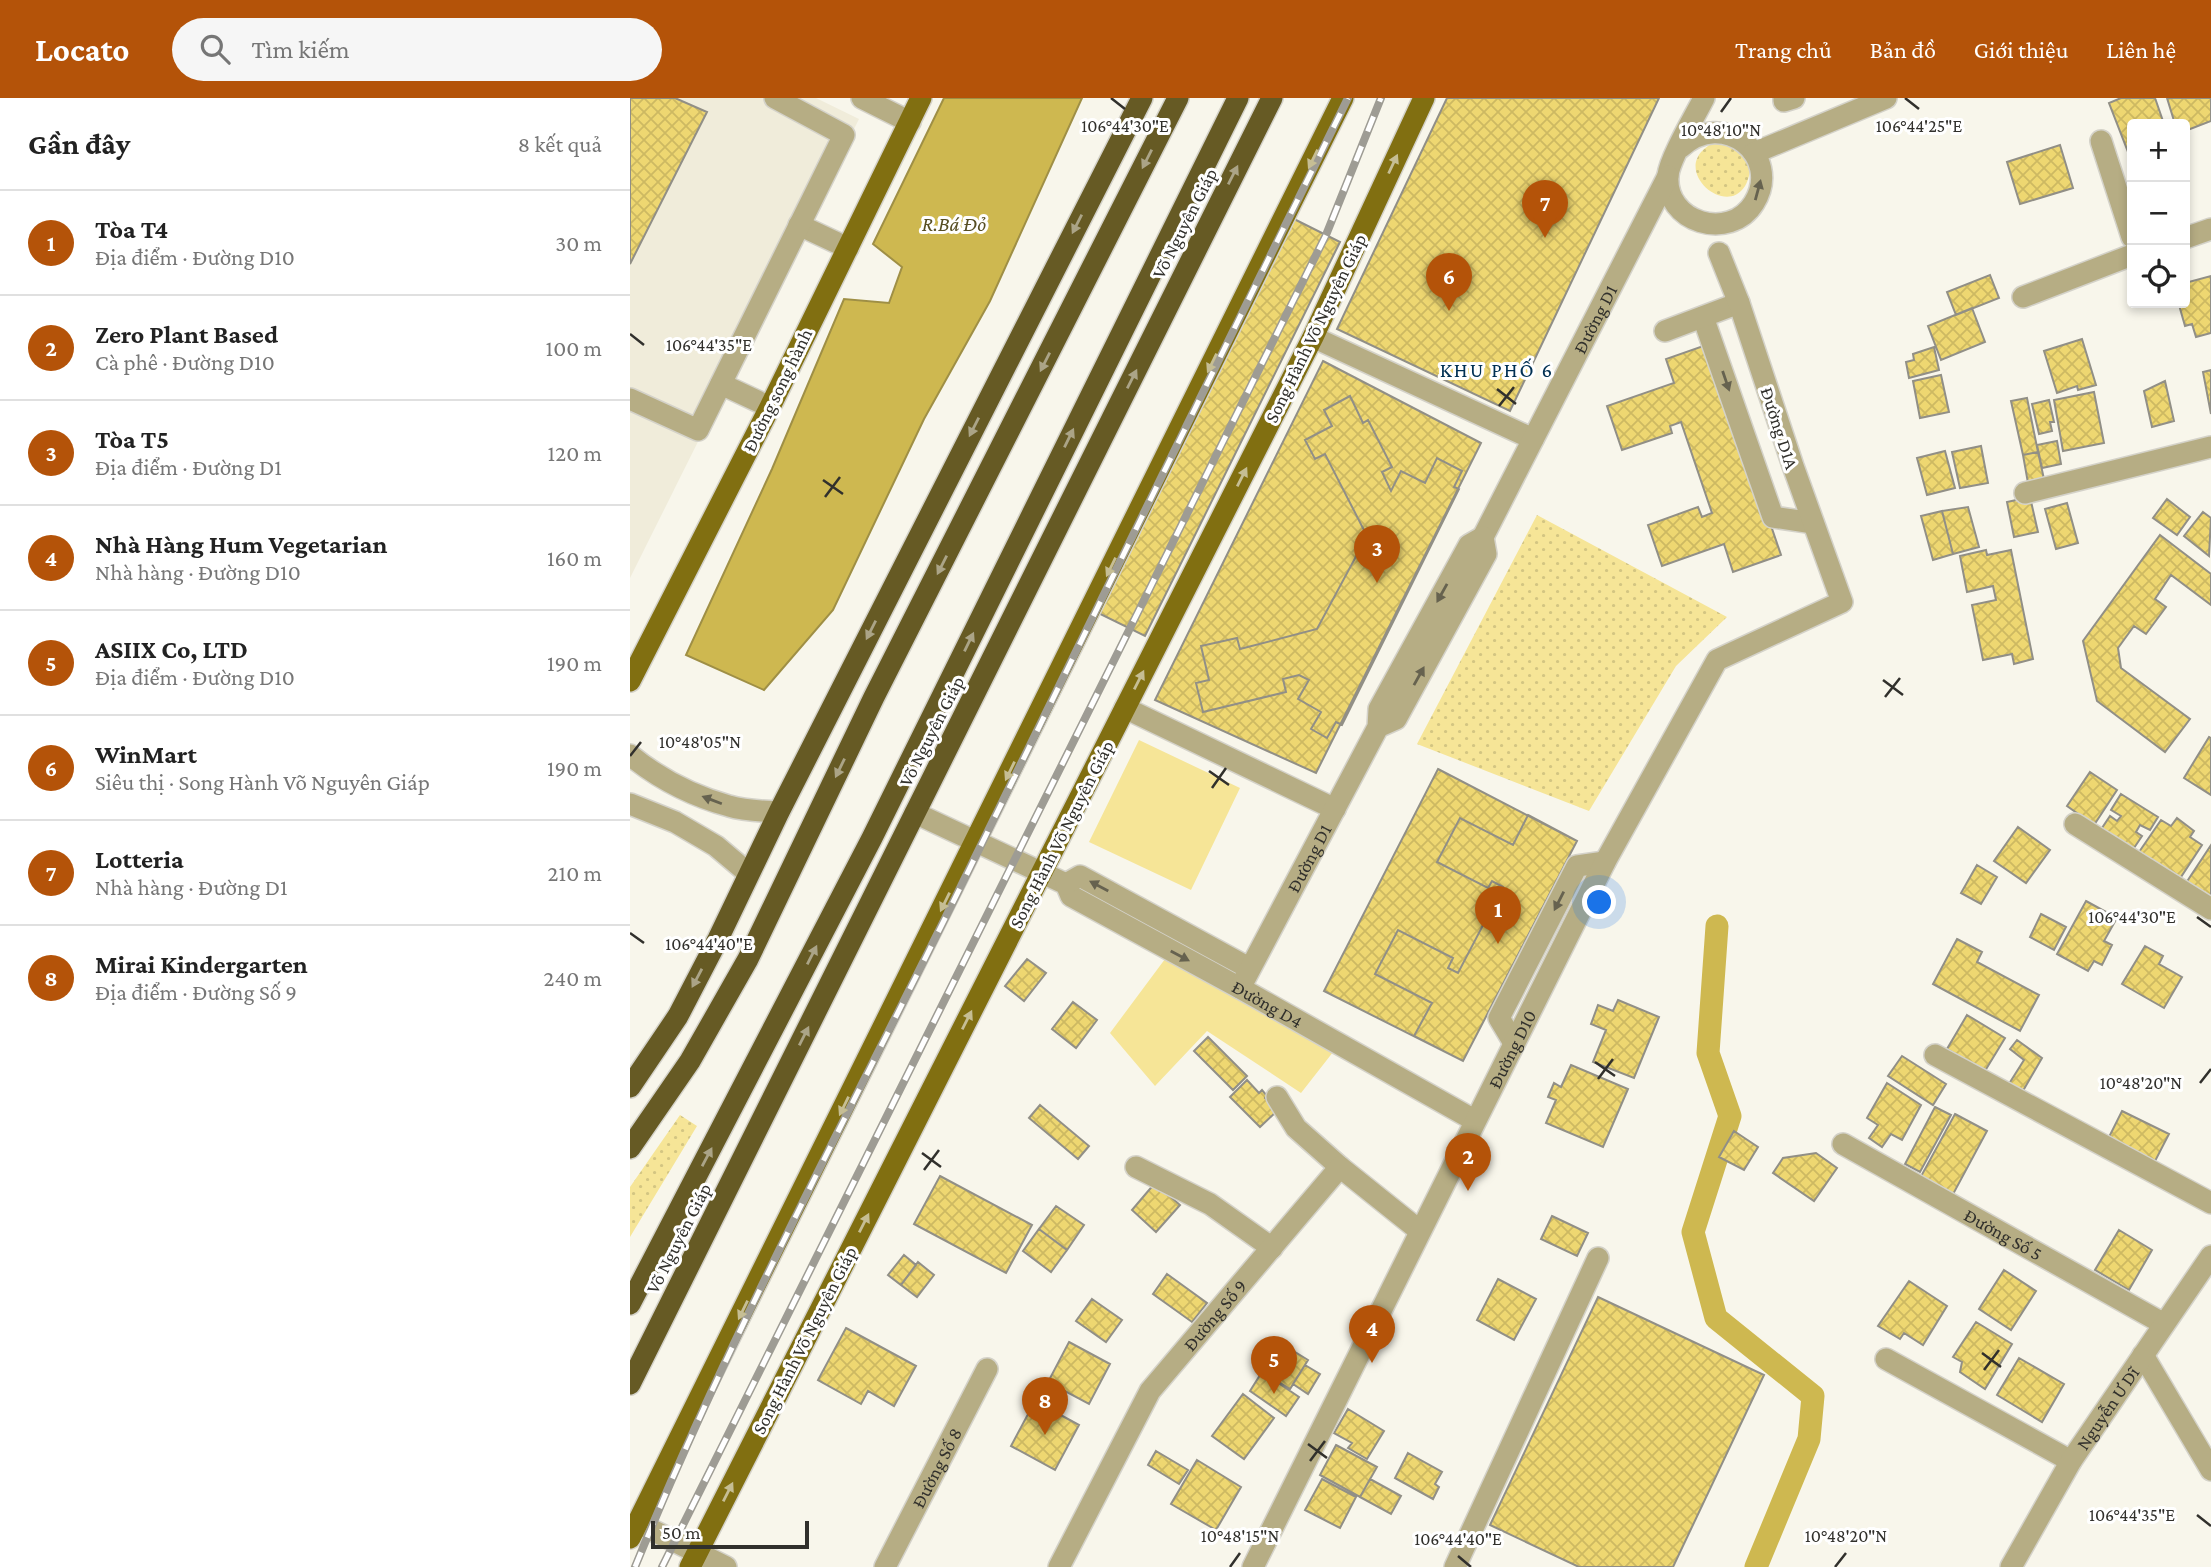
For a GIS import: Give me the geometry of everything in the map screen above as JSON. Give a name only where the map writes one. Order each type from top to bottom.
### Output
[{"type":"highway","points":[[630,1087],[678,1016],[718,939],[748,873],[1142,98]]},
{"type":"highway","points":[[630,1148],[690,1061],[748,960],[874,697],[1178,98]]},
{"type":"highway","name":"Võ Nguyên Giáp","points":[[630,1304],[872,838],[1238,98]]},
{"type":"highway","name":"Võ Nguyên Giáp","points":[[630,1384],[1272,98]]},
{"type":"main road","name":"Đường song hành","points":[[630,681],[770,407],[921,98]]},
{"type":"main road","points":[[634,1531],[1343,98]]},
{"type":"main road","name":"Song Hành Võ Nguyên Giáp","points":[[693,1560],[1313,337],[1424,98]]},
{"type":"street","points":[[630,399],[698,430],[844,135],[775,98]]},
{"type":"street","points":[[862,98],[910,122]]},
{"type":"street","points":[[1680,148],[1690,138],[1704,133],[1732,135],[1745,142],[1754,153],[1761,178],[1754,203],[1746,213],[1723,224],[1698,222],[1686,215],[1676,204],[1670,191],[1668,176],[1673,158],[1704,98]]},
{"type":"street","points":[[1784,98],[1784,101],[1794,98]]},
{"type":"street","points":[[1754,153],[1874,100]]},
{"type":"street","points":[[2101,141],[2127,222]]},
{"type":"street","name":"Đường D1","points":[[1240,988],[1378,727],[1395,719],[1486,554],[1483,537],[1668,176]]},
{"type":"street","name":"Đường D1A","points":[[1686,215],[1719,253],[1739,303],[1842,602]]},
{"type":"street","points":[[1719,253],[1735,220]]},
{"type":"street","points":[[799,225],[848,248]]},
{"type":"street","points":[[2190,236],[2211,229]]},
{"type":"street","points":[[2023,297],[2127,258]]},
{"type":"street","points":[[1665,331],[1739,303]]},
{"type":"street","points":[[1703,317],[1773,517],[1813,523]]},
{"type":"street","points":[[1313,337],[1533,439]]},
{"type":"street","points":[[721,384],[770,407]]},
{"type":"street","points":[[2025,493],[2211,447]]},
{"type":"street","name":"Đường D10","points":[[1253,1567],[1605,862],[1717,660],[1842,602]]},
{"type":"street","points":[[1125,708],[1335,809]]},
{"type":"street","points":[[630,755],[661,776],[709,800],[731,807],[779,812]]},
{"type":"street","points":[[630,804],[675,822],[700,836],[748,873]]},
{"type":"street","name":"Đường D4","points":[[915,813],[1066,884],[1071,896],[1474,1120]]},
{"type":"street","points":[[2075,824],[2211,909]]},
{"type":"street","name":"Đường D4","points":[[1066,884],[1080,876],[1249,968]]},
{"type":"street","points":[[1121,923],[1131,904]]},
{"type":"street","points":[[1934,1055],[2211,1203]]},
{"type":"street","points":[[1277,1097],[1296,1128],[1420,1231]]},
{"type":"street","name":"Đường Số 5","points":[[1843,1144],[2164,1324]]},
{"type":"street","points":[[1136,1167],[1210,1204],[1272,1248]]},
{"type":"street","name":"Đường Số 9","points":[[1059,1567],[1150,1391],[1340,1167]]},
{"type":"street","name":"Nguyễn Ư Dĩ","points":[[2011,1567],[2071,1461],[2211,1256]]},
{"type":"street","points":[[1455,1567],[1598,1258]]},
{"type":"street","points":[[2143,1355],[2211,1470]]},
{"type":"street","points":[[1886,1359],[2071,1461]]},
{"type":"street","name":"Đường Số 8","points":[[886,1567],[987,1369]]},
{"type":"street","points":[[634,1531],[693,1560],[726,1567]]},
{"type":"shaded area","points":[[630,98],[816,98],[859,119],[630,578]]},
{"type":"shaded area","points":[[1720,140],[1751,159],[1747,183],[1736,195],[1723,196],[1709,190],[1699,179],[1696,166],[1701,152]]},
{"type":"shaded area","points":[[1537,515],[1727,617],[1676,666],[1589,811],[1417,744]]},
{"type":"shaded area","points":[[1139,740],[1240,788],[1191,890],[1089,842]]},
{"type":"shaded area","points":[[1168,955],[1337,1047],[1301,1093],[1207,1031],[1155,1086],[1110,1033]]},
{"type":"shaded area","points":[[680,1115],[697,1126],[630,1237],[630,1187]]},
{"type":"water","name":"R.Bá Đỏ","points":[[944,98],[1082,98],[990,301],[924,419],[833,610],[764,690],[686,655],[772,469],[844,299],[889,303],[902,267],[873,244]]},
{"type":"building","points":[[630,98],[675,98],[707,112],[630,264]]},
{"type":"building","points":[[1447,98],[1659,98],[1510,411],[1337,329]]},
{"type":"building","points":[[2121,98],[2155,98],[2162,119],[2127,119],[2127,149],[2109,103]]},
{"type":"building","points":[[2167,98],[2211,98],[2211,121],[2190,129],[2190,119],[2173,119]]},
{"type":"building","points":[[2060,145],[2073,188],[2020,204],[2007,162]]},
{"type":"building","points":[[1280,212],[1340,242],[1145,636],[1086,607]]},
{"type":"building","points":[[1990,275],[1999,298],[1956,315],[1947,292]]},
{"type":"building","points":[[2211,276],[2211,333],[2196,337],[2192,324],[2185,326],[2180,308],[2190,308],[2190,282]]},
{"type":"building","points":[[1972,308],[1985,342],[1941,360],[1928,326]]},
{"type":"building","points":[[2082,339],[2096,385],[2078,390],[2077,386],[2057,393],[2044,351]]},
{"type":"building","points":[[1709,344],[1781,555],[1733,572],[1724,544],[1662,566],[1648,525],[1698,507],[1702,517],[1712,513],[1681,422],[1670,426],[1672,433],[1622,450],[1607,406],[1674,383],[1666,359]]},
{"type":"building","points":[[1934,347],[1939,370],[1909,378],[1906,362],[1914,360],[1913,354]]},
{"type":"building","points":[[1323,361],[1481,443],[1316,773],[1155,700]]},
{"type":"building","points":[[2211,370],[2211,414],[2203,372]]},
{"type":"building","points":[[1941,375],[1949,412],[1920,418],[1913,381]]},
{"type":"building","points":[[2165,381],[2174,421],[2152,427],[2144,391]]},
{"type":"building","points":[[2094,392],[2104,443],[2063,451],[2054,400]]},
{"type":"building","points":[[1350,396],[1363,423],[1368,420],[1392,467],[1382,472],[1391,491],[1401,471],[1425,483],[1437,458],[1462,471],[1454,487],[1459,489],[1342,725],[1336,722],[1327,738],[1311,729],[1321,712],[1298,699],[1309,680],[1299,675],[1283,679],[1286,692],[1203,712],[1196,683],[1209,680],[1201,646],[1237,638],[1240,649],[1317,629],[1367,536],[1325,454],[1315,459],[1305,440],[1332,426],[1324,410]]},
{"type":"building","points":[[2027,398],[2038,452],[2023,455],[2011,401]]},
{"type":"building","points":[[2049,400],[2054,422],[2050,422],[2052,431],[2039,434],[2032,404]]},
{"type":"building","points":[[2057,441],[2061,464],[2042,468],[2037,445]]},
{"type":"building","points":[[1981,446],[1988,483],[1960,488],[1952,452]]},
{"type":"building","points":[[1945,451],[1955,488],[1927,495],[1917,458]]},
{"type":"building","points":[[2038,452],[2044,479],[2028,483],[2023,455]]},
{"type":"building","points":[[2030,497],[2038,532],[2014,537],[2007,502]]},
{"type":"building","points":[[2167,499],[2190,517],[2177,535],[2153,518]]},
{"type":"building","points":[[2067,503],[2078,543],[2056,549],[2045,509]]},
{"type":"building","points":[[1968,507],[1979,547],[1953,554],[1942,511]]},
{"type":"building","points":[[1942,511],[1953,554],[1933,560],[1921,516]]},
{"type":"building","points":[[2203,512],[2211,518],[2209,556],[2184,536]]},
{"type":"building","points":[[2160,535],[2211,574],[2211,605],[2171,575],[2155,599],[2166,607],[2146,634],[2134,626],[2118,648],[2121,668],[2190,719],[2165,752],[2097,701],[2083,641]]},
{"type":"building","points":[[1986,550],[1987,555],[2011,550],[2033,659],[2014,664],[2012,654],[1983,660],[1972,605],[1996,600],[1993,586],[1967,592],[1960,556]]},
{"type":"building","points":[[2209,737],[2211,738],[2211,795],[2184,778]]},
{"type":"building","points":[[1438,769],[1577,841],[1463,1061],[1324,991]]},
{"type":"building","points":[[2090,772],[2117,790],[2094,825],[2067,806]]},
{"type":"building","points":[[2121,794],[2158,817],[2150,830],[2140,825],[2136,832],[2142,836],[2132,851],[2100,831],[2110,816],[2117,821],[2121,816],[2111,810]]},
{"type":"building","points":[[1528,815],[1577,841],[1463,1061],[1414,1036],[1432,1003],[1375,974],[1398,930],[1453,958],[1448,968],[1458,973],[1503,887],[1492,881],[1488,888],[1437,862],[1460,818],[1513,845]]},
{"type":"building","points":[[2177,818],[2194,831],[2190,837],[2202,845],[2177,883],[2137,855],[2161,820],[2171,826]]},
{"type":"building","points":[[2018,827],[2050,850],[2026,883],[1994,861]]},
{"type":"building","points":[[2211,845],[2211,900],[2186,883]]},
{"type":"building","points":[[1977,865],[1997,877],[1981,904],[1961,893]]},
{"type":"building","points":[[2086,901],[2117,918],[2104,941],[2112,945],[2102,965],[2094,961],[2088,971],[2057,954]]},
{"type":"building","points":[[2041,914],[2066,927],[2054,950],[2030,937]]},
{"type":"building","points":[[1957,939],[1982,952],[1977,962],[2039,995],[2020,1031],[1933,984]]},
{"type":"building","points":[[2145,946],[2163,956],[2159,964],[2182,977],[2164,1008],[2122,984]]},
{"type":"building","points":[[1027,959],[1046,973],[1024,1001],[1005,986]]},
{"type":"building","points":[[1618,1000],[1659,1017],[1634,1078],[1593,1062],[1606,1030],[1591,1024],[1598,1005],[1613,1011]]},
{"type":"building","points":[[1073,1002],[1097,1020],[1076,1048],[1052,1029]]},
{"type":"building","points":[[1967,1015],[2005,1038],[1985,1071],[1947,1049]]},
{"type":"building","points":[[1208,1037],[1247,1076],[1233,1090],[1194,1051]]},
{"type":"building","points":[[2017,1040],[2042,1058],[2020,1096],[2007,1087],[2024,1060],[2010,1049]]},
{"type":"building","points":[[1902,1056],[1946,1084],[1933,1105],[1888,1076]]},
{"type":"building","points":[[1571,1065],[1628,1089],[1603,1147],[1546,1123],[1556,1100],[1548,1097],[1554,1083],[1561,1087]]},
{"type":"building","points":[[1247,1080],[1259,1093],[1262,1090],[1267,1096],[1265,1098],[1277,1111],[1260,1127],[1230,1097]]},
{"type":"building","points":[[1887,1083],[1921,1105],[1902,1140],[1891,1134],[1882,1147],[1869,1138],[1878,1125],[1867,1118]]},
{"type":"building","points":[[1040,1105],[1089,1146],[1078,1159],[1029,1118]]},
{"type":"building","points":[[1935,1107],[1951,1115],[1920,1172],[1905,1164]]},
{"type":"building","points":[[2122,1111],[2169,1134],[2152,1167],[2106,1143]]},
{"type":"building","points":[[1955,1114],[1987,1131],[1951,1198],[1919,1180]]},
{"type":"building","points":[[1734,1131],[1758,1147],[1744,1170],[1719,1157]]},
{"type":"building","points":[[1816,1153],[1837,1168],[1814,1201],[1773,1173],[1783,1158]]},
{"type":"building","points":[[940,1176],[1032,1225],[1006,1273],[914,1224]]},
{"type":"building","points":[[1155,1183],[1180,1205],[1156,1232],[1132,1210]]},
{"type":"building","points":[[1056,1206],[1084,1225],[1067,1250],[1039,1229]]},
{"type":"building","points":[[1552,1216],[1588,1233],[1577,1256],[1541,1239]]},
{"type":"building","points":[[1039,1229],[1067,1250],[1051,1272],[1023,1251]]},
{"type":"building","points":[[2119,1230],[2152,1250],[2129,1290],[2095,1270]]},
{"type":"building","points":[[904,1255],[916,1265],[901,1285],[888,1275]]},
{"type":"building","points":[[918,1262],[934,1275],[917,1297],[901,1285]]},
{"type":"building","points":[[2004,1270],[2036,1291],[2011,1330],[1979,1309]]},
{"type":"building","points":[[1167,1274],[1207,1303],[1192,1322],[1153,1294]]},
{"type":"building","points":[[1498,1279],[1536,1299],[1514,1340],[1477,1320]]},
{"type":"building","points":[[1909,1281],[1947,1306],[1923,1345],[1904,1333],[1900,1339],[1878,1326]]},
{"type":"building","points":[[1598,1297],[1764,1375],[1673,1567],[1579,1567],[1490,1525]]},
{"type":"building","points":[[1092,1299],[1122,1320],[1106,1342],[1076,1321]]},
{"type":"building","points":[[1976,1322],[2012,1344],[1985,1389],[1960,1372],[1962,1362],[1953,1357]]},
{"type":"building","points":[[846,1328],[916,1366],[894,1406],[868,1391],[861,1404],[818,1380]]},
{"type":"building","points":[[1069,1342],[1110,1364],[1089,1404],[1048,1382]]},
{"type":"building","points":[[1279,1342],[1308,1360],[1290,1389],[1261,1371]]},
{"type":"building","points":[[2019,1358],[2064,1384],[2042,1422],[1997,1395]]},
{"type":"building","points":[[1305,1365],[1320,1374],[1308,1394],[1293,1384]]},
{"type":"building","points":[[1262,1372],[1299,1397],[1286,1416],[1250,1391]]},
{"type":"building","points":[[1243,1394],[1274,1418],[1244,1459],[1212,1436]]},
{"type":"building","points":[[1035,1401],[1079,1425],[1055,1470],[1011,1446]]},
{"type":"building","points":[[1348,1409],[1384,1431],[1367,1459],[1348,1448],[1352,1443],[1334,1433]]},
{"type":"building","points":[[1336,1445],[1377,1467],[1360,1497],[1320,1475]]},
{"type":"building","points":[[1156,1451],[1188,1470],[1179,1484],[1148,1465]]},
{"type":"building","points":[[1408,1453],[1442,1472],[1435,1484],[1439,1487],[1433,1499],[1395,1478]]},
{"type":"building","points":[[1197,1460],[1241,1487],[1216,1530],[1171,1504]]},
{"type":"building","points":[[1322,1479],[1356,1497],[1340,1528],[1305,1510]]},
{"type":"building","points":[[1370,1479],[1401,1496],[1391,1514],[1360,1497]]},
{"type":"waterway","points":[[1717,926],[1708,1053],[1730,1116],[1693,1232],[1716,1318],[1813,1396],[1809,1439],[1756,1567]]},
{"type":"railway","points":[[635,1567],[710,1394],[792,1224],[1348,98]]},
{"type":"railway","points":[[662,1567],[1326,235],[1381,98]]},
{"type":"place","name":"Lotteria","points":[[1545,238]]},
{"type":"place","name":"WinMart","points":[[1449,311]]},
{"type":"place","name":"Tòa T5","points":[[1377,583]]},
{"type":"place","name":"Tòa T4","points":[[1498,944]]},
{"type":"place","name":"Zero Plant Based","points":[[1468,1191]]},
{"type":"place","name":"Nhà Hàng Hum Vegetarian","points":[[1372,1363]]},
{"type":"place","name":"ASIIX Co, LTD","points":[[1274,1394]]},
{"type":"place","name":"Mirai Kindergarten","points":[[1045,1435]]},
{"type":"district","name":"KHU PHỐ 6","points":[[1497,370]]}]
